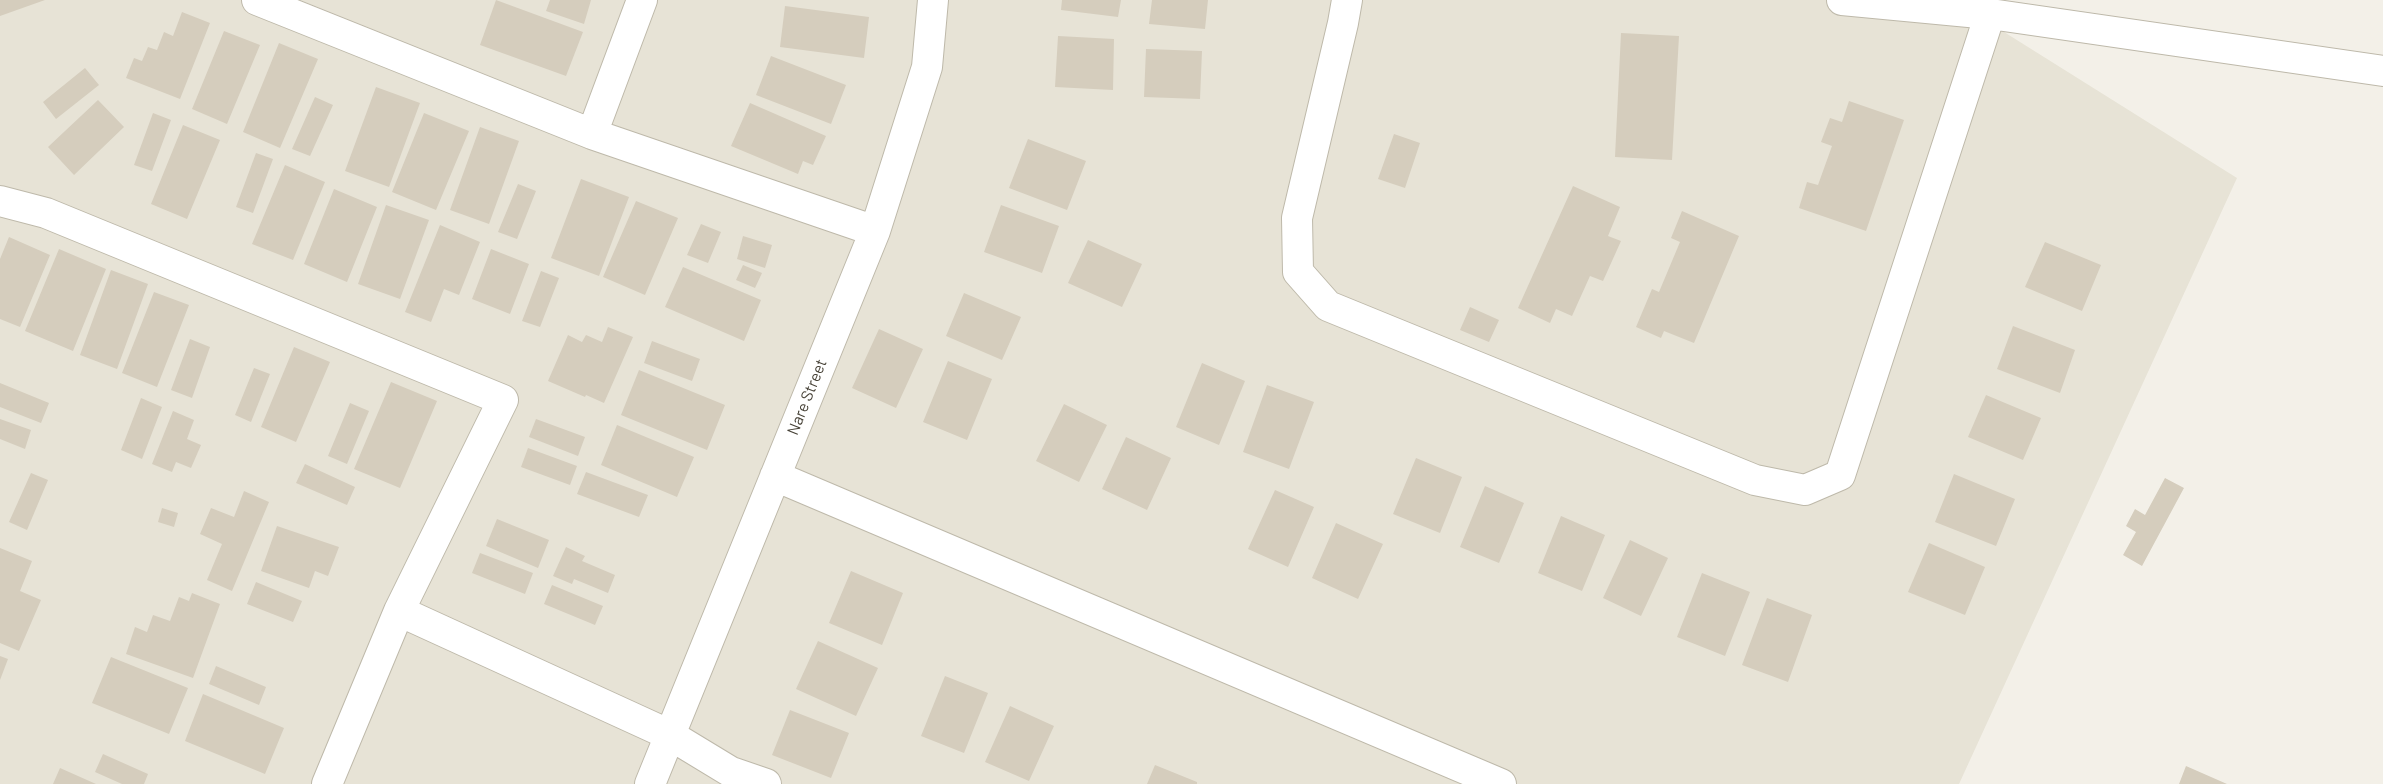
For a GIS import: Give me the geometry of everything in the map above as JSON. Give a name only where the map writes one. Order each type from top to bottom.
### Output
[{"type":"street","points":[[257,0],[592,134],[875,231]]},
{"type":"street","points":[[592,134],[642,0]]},
{"type":"street","name":"Nare Street","points":[[650,784],[875,231],[927,67],[933,0]]},
{"type":"street","points":[[1347,0],[1344,23],[1297,218],[1298,272],[1328,306],[1755,480],[1805,490],[1840,475],[1990,14]]},
{"type":"street","points":[[1842,0],[1990,14],[2383,70]]},
{"type":"street","points":[[0,201],[46,213],[503,400],[399,611],[327,784]]},
{"type":"street","points":[[775,476],[1501,784]]},
{"type":"street","points":[[399,611],[670,735],[731,772],[766,784]]},
{"type":"shaded area","points":[[0,0],[1953,0],[2237,178],[1959,784],[0,784]]},
{"type":"building","points":[[0,0],[45,0],[0,16]]},
{"type":"building","points":[[496,0],[583,32],[566,76],[480,45]]},
{"type":"building","points":[[550,0],[591,0],[584,24],[546,11]]},
{"type":"building","points":[[1062,0],[1121,0],[1118,17],[1061,10]]},
{"type":"building","points":[[1152,0],[1208,0],[1205,29],[1149,24]]},
{"type":"building","points":[[785,6],[869,17],[864,58],[780,47]]},
{"type":"building","points":[[182,12],[210,23],[180,99],[126,78],[134,58],[142,61],[148,47],[157,50],[164,32],[173,36]]},
{"type":"building","points":[[224,31],[260,45],[227,124],[192,109]]},
{"type":"building","points":[[1621,33],[1679,36],[1672,160],[1615,157]]},
{"type":"building","points":[[1058,36],[1114,39],[1113,90],[1055,87]]},
{"type":"building","points":[[279,43],[318,59],[280,148],[243,132]]},
{"type":"building","points":[[1146,49],[1202,51],[1200,99],[1144,97]]},
{"type":"building","points":[[771,56],[846,85],[831,124],[756,95]]},
{"type":"building","points":[[85,68],[99,85],[56,119],[43,102]]},
{"type":"building","points":[[376,87],[420,103],[389,187],[345,171]]},
{"type":"building","points":[[315,97],[333,105],[310,156],[292,149]]},
{"type":"building","points":[[98,100],[124,127],[74,175],[48,147]]},
{"type":"building","points":[[1849,101],[1904,120],[1866,231],[1799,208],[1807,182],[1818,185],[1832,146],[1821,142],[1830,118],[1842,122]]},
{"type":"building","points":[[750,103],[826,136],[813,165],[803,161],[798,174],[731,146]]},
{"type":"building","points":[[153,113],[171,120],[152,171],[134,165]]},
{"type":"building","points":[[424,113],[469,131],[436,210],[392,192]]},
{"type":"building","points":[[183,125],[220,140],[187,219],[151,204]]},
{"type":"building","points":[[480,127],[519,141],[489,224],[450,210]]},
{"type":"building","points":[[1394,134],[1420,143],[1405,188],[1378,179]]},
{"type":"building","points":[[1028,139],[1086,161],[1067,210],[1009,188]]},
{"type":"building","points":[[256,153],[273,159],[253,213],[236,207]]},
{"type":"building","points":[[285,165],[325,182],[293,260],[252,244]]},
{"type":"building","points":[[581,179],[629,197],[599,276],[551,258]]},
{"type":"building","points":[[518,184],[536,191],[517,239],[498,232]]},
{"type":"building","points":[[1573,186],[1620,207],[1608,236],[1621,241],[1603,281],[1590,276],[1572,316],[1556,309],[1550,323],[1518,308]]},
{"type":"building","points":[[334,189],[377,207],[347,282],[304,264]]},
{"type":"building","points":[[636,201],[678,218],[645,295],[603,277]]},
{"type":"building","points":[[386,205],[429,220],[400,299],[358,284]]},
{"type":"building","points":[[1001,205],[1059,226],[1042,273],[984,252]]},
{"type":"building","points":[[1682,211],[1739,236],[1694,343],[1664,331],[1661,338],[1636,327],[1652,289],[1659,292],[1680,242],[1671,238]]},
{"type":"building","points":[[701,224],[721,232],[708,263],[687,255]]},
{"type":"building","points":[[440,225],[480,242],[459,295],[444,289],[431,322],[405,312]]},
{"type":"building","points":[[743,236],[772,245],[765,268],[737,259]]},
{"type":"building","points":[[9,237],[50,255],[20,327],[0,319],[0,259]]},
{"type":"building","points":[[1088,240],[1142,264],[1122,307],[1068,283]]},
{"type":"building","points":[[2045,242],[2101,265],[2082,311],[2025,287]]},
{"type":"building","points":[[59,249],[106,269],[73,351],[25,331]]},
{"type":"building","points":[[491,249],[529,264],[510,314],[472,299]]},
{"type":"building","points":[[743,265],[762,273],[755,288],[736,280]]},
{"type":"building","points":[[683,267],[761,300],[744,341],[665,307]]},
{"type":"building","points":[[111,270],[148,284],[117,369],[80,355]]},
{"type":"building","points":[[541,271],[559,278],[540,327],[522,321]]},
{"type":"building","points":[[154,292],[189,305],[157,387],[122,373]]},
{"type":"building","points":[[964,293],[1021,317],[1002,360],[946,336]]},
{"type":"building","points":[[1470,307],[1499,320],[1489,342],[1460,330]]},
{"type":"building","points":[[2013,326],[2075,350],[2060,393],[1997,369]]},
{"type":"building","points":[[608,327],[633,337],[604,403],[548,381],[568,335],[582,342],[586,335],[602,342]]},
{"type":"building","points":[[879,329],[923,349],[896,408],[852,388]]},
{"type":"building","points":[[190,339],[210,347],[192,398],[171,390]]},
{"type":"building","points":[[652,341],[700,359],[692,381],[644,363]]},
{"type":"building","points":[[294,347],[330,362],[296,442],[261,427]]},
{"type":"building","points":[[948,361],[992,379],[967,440],[923,422]]},
{"type":"building","points":[[1202,363],[1245,381],[1219,445],[1176,427]]},
{"type":"building","points":[[254,368],[270,374],[251,422],[235,415]]},
{"type":"building","points":[[639,370],[725,405],[707,450],[621,415]]},
{"type":"building","points":[[391,382],[437,401],[400,488],[354,469]]},
{"type":"building","points":[[0,383],[49,403],[41,423],[0,407]]},
{"type":"building","points":[[1267,385],[1314,402],[1289,469],[1243,452]]},
{"type":"building","points":[[1986,395],[2041,418],[2023,460],[1968,437]]},
{"type":"building","points":[[141,398],[162,407],[142,459],[121,450]]},
{"type":"building","points":[[350,403],[369,411],[347,464],[328,456]]},
{"type":"building","points":[[1064,404],[1107,425],[1079,482],[1036,461]]},
{"type":"building","points":[[173,411],[194,420],[187,439],[201,445],[191,468],[176,462],[172,472],[152,464]]},
{"type":"building","points":[[0,419],[31,430],[25,449],[0,439]]},
{"type":"building","points":[[536,419],[585,437],[578,456],[529,437]]},
{"type":"building","points":[[617,425],[694,457],[677,497],[601,465]]},
{"type":"building","points":[[1126,437],[1171,458],[1147,510],[1102,489]]},
{"type":"building","points":[[528,448],[577,466],[570,485],[521,467]]},
{"type":"building","points":[[1416,458],[1462,477],[1440,533],[1393,514]]},
{"type":"building","points":[[305,464],[355,487],[347,505],[296,483]]},
{"type":"building","points":[[586,472],[648,495],[639,517],[577,494]]},
{"type":"building","points":[[31,473],[48,480],[27,530],[9,522]]},
{"type":"building","points":[[1954,474],[2015,499],[1996,546],[1935,522]]},
{"type":"building","points":[[2165,478],[2184,488],[2142,566],[2123,555],[2136,532],[2126,526],[2135,509],[2145,515]]},
{"type":"building","points":[[1485,486],[1524,503],[1499,563],[1460,547]]},
{"type":"building","points":[[1275,490],[1314,507],[1288,567],[1248,549]]},
{"type":"building","points":[[244,491],[269,502],[232,591],[207,580],[222,544],[200,534],[211,508],[234,517]]},
{"type":"building","points":[[162,508],[178,513],[174,527],[158,522]]},
{"type":"building","points":[[1561,516],[1605,535],[1582,591],[1538,573]]},
{"type":"building","points":[[497,519],[549,540],[538,568],[486,546]]},
{"type":"building","points":[[1336,523],[1383,544],[1358,599],[1312,578]]},
{"type":"building","points":[[277,526],[339,547],[328,576],[315,571],[309,588],[261,571]]},
{"type":"building","points":[[1630,540],[1668,558],[1641,616],[1603,598]]},
{"type":"building","points":[[1929,543],[1985,567],[1965,615],[1908,592]]},
{"type":"building","points":[[566,547],[585,556],[582,561],[615,575],[608,593],[574,579],[572,584],[553,576]]},
{"type":"building","points":[[0,548],[32,561],[20,591],[41,600],[19,651],[0,643]]},
{"type":"building","points":[[480,553],[533,573],[525,594],[472,573]]},
{"type":"building","points":[[851,571],[903,593],[882,645],[829,623]]},
{"type":"building","points":[[1702,573],[1750,592],[1725,656],[1677,637]]},
{"type":"building","points":[[256,582],[302,601],[293,622],[247,604]]},
{"type":"building","points":[[552,585],[603,606],[595,625],[544,604]]},
{"type":"building","points":[[192,593],[220,604],[193,678],[126,654],[135,627],[147,632],[153,615],[170,621],[179,597],[189,601]]},
{"type":"building","points":[[1767,598],[1812,615],[1788,682],[1742,665]]},
{"type":"building","points":[[818,641],[878,668],[856,716],[796,689]]},
{"type":"building","points":[[0,656],[8,659],[0,680]]},
{"type":"building","points":[[111,657],[188,688],[169,734],[92,703]]},
{"type":"building","points":[[216,666],[266,687],[259,705],[209,684]]},
{"type":"building","points":[[945,676],[988,693],[964,753],[921,736]]},
{"type":"building","points":[[203,694],[284,728],[265,774],[185,741]]},
{"type":"building","points":[[1010,706],[1054,726],[1029,781],[985,762]]},
{"type":"building","points":[[790,710],[849,733],[831,778],[772,755]]},
{"type":"building","points":[[103,754],[148,774],[144,784],[122,784],[95,772]]},
{"type":"building","points":[[1155,765],[1197,782],[1197,784],[1147,784]]},
{"type":"building","points":[[2186,766],[2227,784],[2179,784]]},
{"type":"building","points":[[60,768],[96,784],[53,784]]}]
